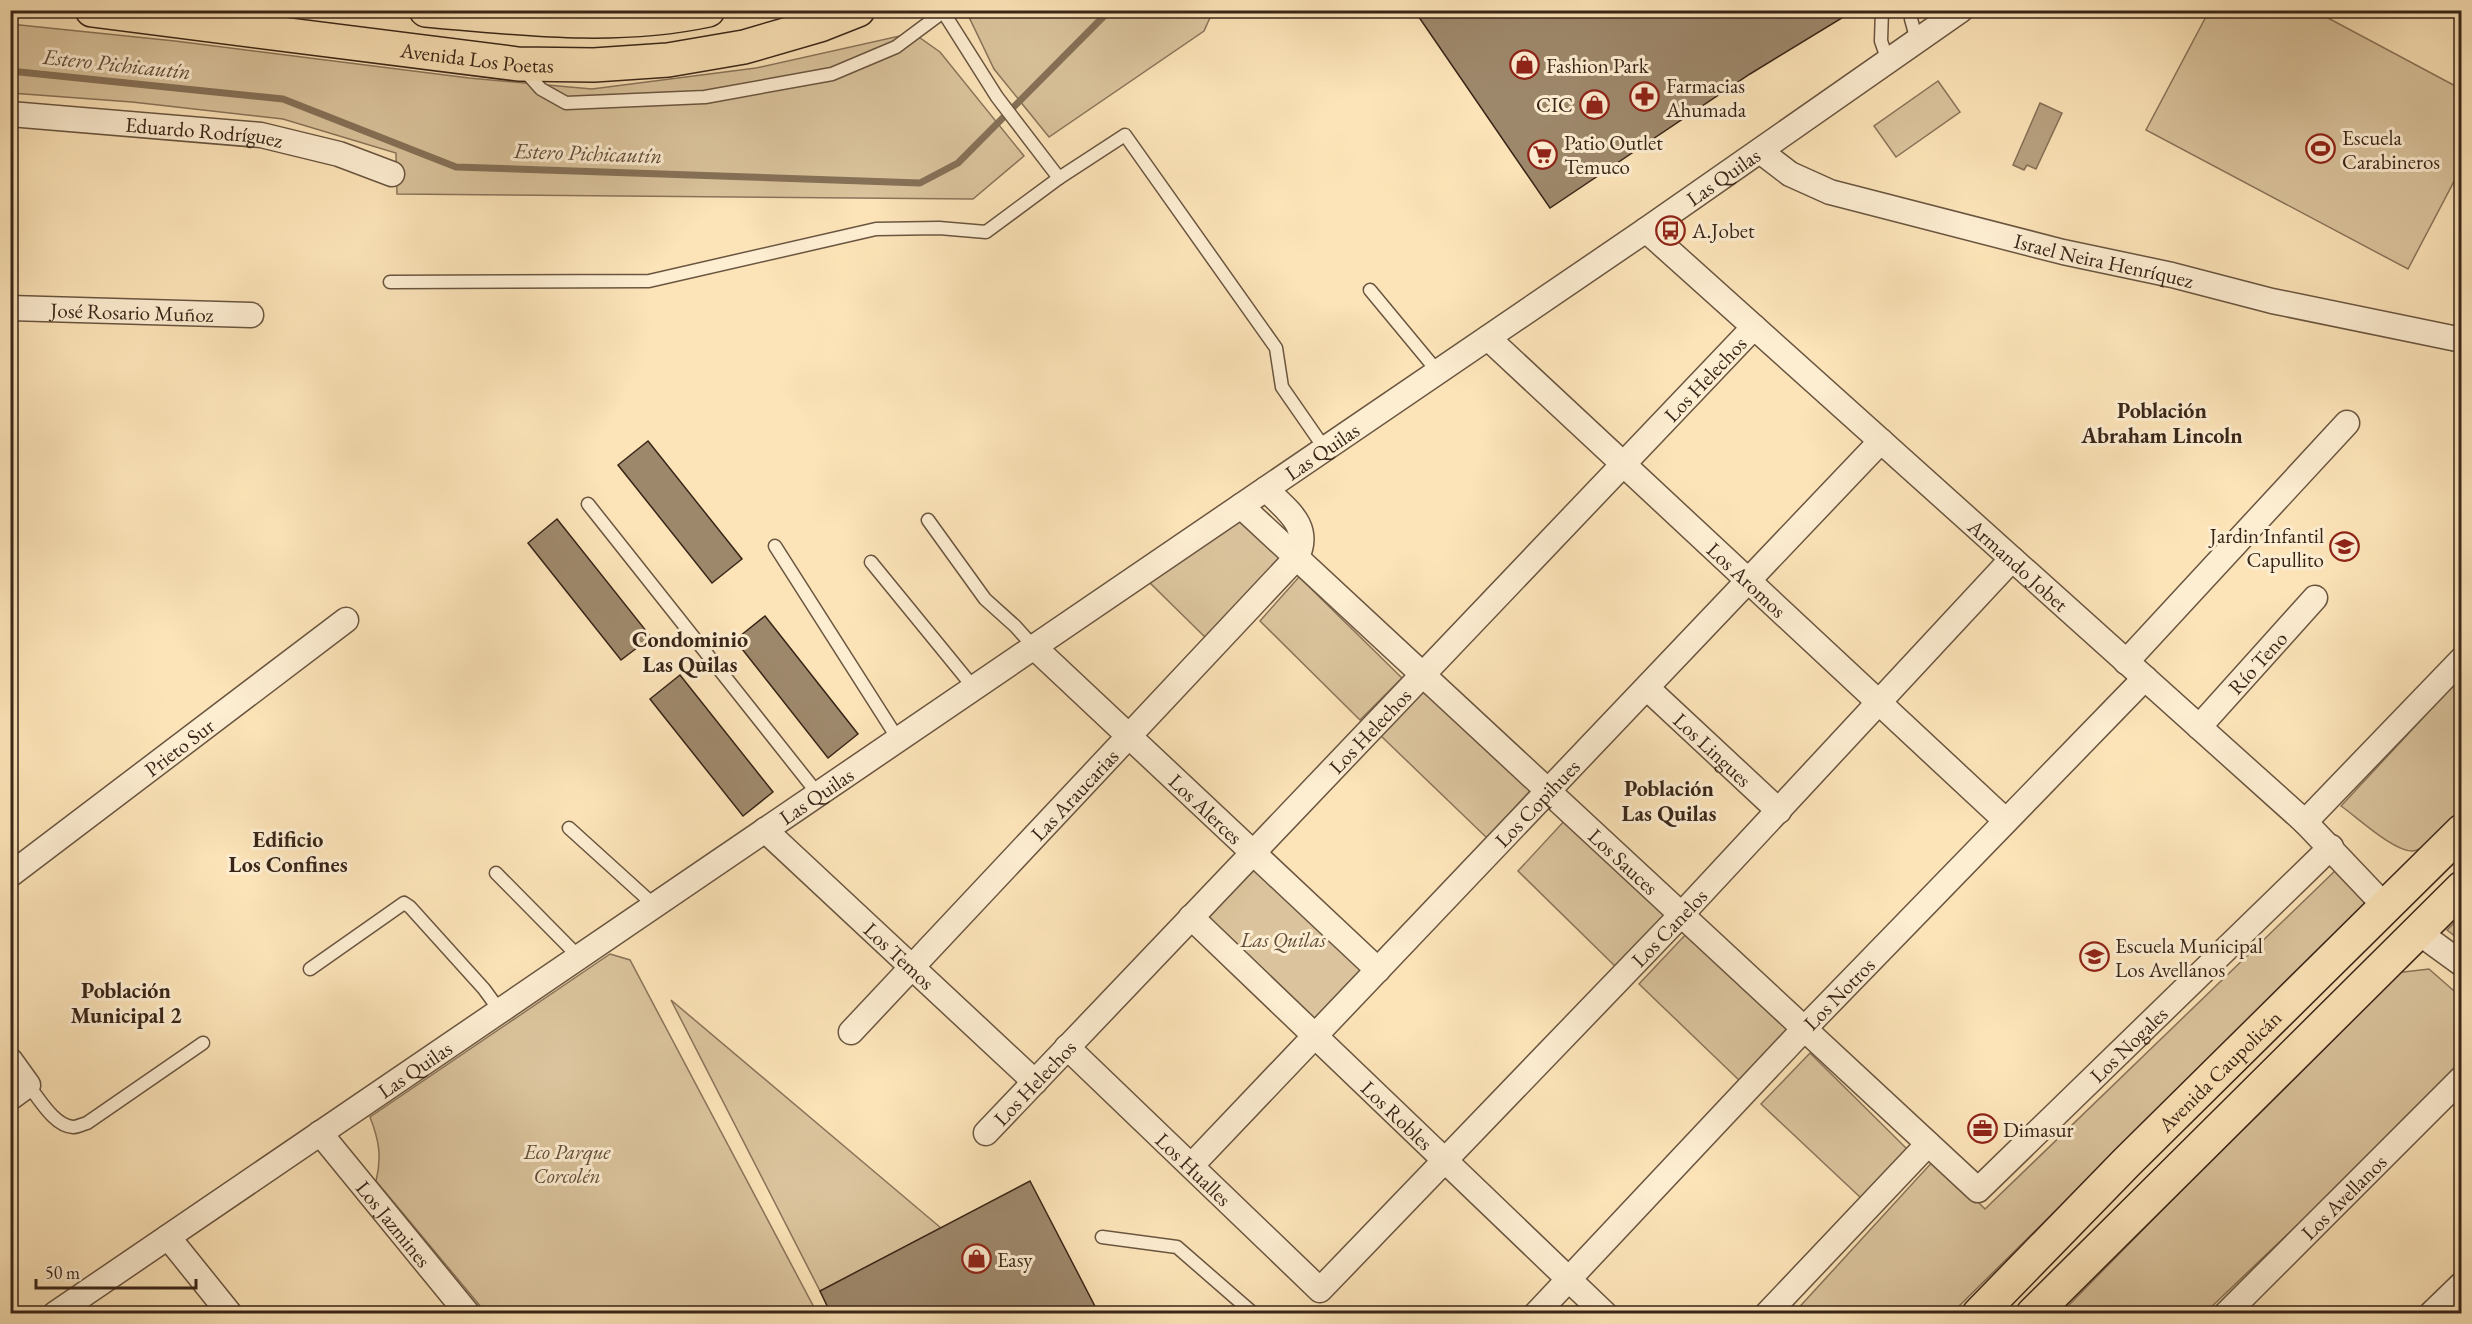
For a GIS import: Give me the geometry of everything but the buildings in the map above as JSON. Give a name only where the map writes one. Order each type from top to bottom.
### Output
[{"type":"main road","name":"Avenida Los Poetas","points":[[92,10],[518,64],[631,63],[705,55],[782,37],[858,10]]},
{"type":"main road","name":"Avenida Los Poetas","points":[[426,10],[560,21],[604,22],[648,19],[708,10]]},
{"type":"main road","name":"Avenida Caupolicán","points":[[1979,1314],[2384,905],[2462,831]]},
{"type":"main road","name":"Avenida Caupolicán","points":[[2033,1314],[2462,888]]},
{"type":"main road","points":[[2284,1064],[2329,992],[2366,948],[2377,930],[2384,905]]},
{"type":"main road","points":[[2021,1314],[2023,1284],[2033,1259]]},
{"type":"street","name":"Las Quilas","points":[[55,1314],[1646,230],[1917,41],[1951,14]]},
{"type":"street","name":"Eduardo Rodríguez","points":[[10,114],[261,135],[339,154],[392,174]]},
{"type":"street","name":"Israel Neira Henríquez","points":[[1760,151],[1790,174],[1830,192],[2063,252],[2172,275],[2283,303],[2462,340]]},
{"type":"street","name":"Armando Jobet","points":[[1646,230],[2305,822],[2384,905]]},
{"type":"street","name":"José Rosario Muñoz","points":[[10,308],[251,315]]},
{"type":"street","name":"Los Helechos","points":[[986,1133],[1754,327]]},
{"type":"street","name":"Los Aromos","points":[[1488,338],[2005,820]]},
{"type":"street","points":[[2126,662],[2346,423]]},
{"type":"street","name":"Los Copihues","points":[[1192,1165],[1881,441]]},
{"type":"street","points":[[1266,489],[1299,524],[1302,540],[1297,557]]},
{"type":"street","name":"Los Sauces","points":[[1241,506],[1978,1190]]},
{"type":"street","name":"Las Araucarias","points":[[851,1032],[1297,557]]},
{"type":"street","name":"Los Canelos","points":[[1320,1290],[1681,915],[1880,704],[2012,559]]},
{"type":"street","name":"Río Teno","points":[[2199,727],[2315,598]]},
{"type":"street","name":"Prieto Sur","points":[[10,875],[346,620]]},
{"type":"street","name":"Los Alerces","points":[[1034,647],[1378,970]]},
{"type":"street","points":[[2305,822],[2462,659]]},
{"type":"street","name":"Los Notros","points":[[1536,1314],[1804,1029],[2145,678]]},
{"type":"street","name":"Los Lingues","points":[[1647,688],[1779,811]]},
{"type":"street","name":"Los Temos","points":[[765,830],[1035,1082]]},
{"type":"street","name":"Los Nogales","points":[[1978,1190],[2331,847]]},
{"type":"street","name":"Los Robles","points":[[1191,917],[1605,1314]]},
{"type":"street","points":[[2418,932],[2462,964]]},
{"type":"street","name":"Los Hualles","points":[[1067,1047],[1320,1290]]},
{"type":"street","points":[[10,1060],[19,1092]]},
{"type":"street","name":"Los Avellanos","points":[[2226,1314],[2462,1078]]},
{"type":"street","name":"Los Jazmines","points":[[320,1133],[468,1314]]},
{"type":"street","points":[[1767,1314],[1928,1144]]},
{"type":"street","points":[[168,1237],[230,1314]]},
{"type":"street","points":[[2431,1314],[2462,1284]]},
{"type":"lane","points":[[1882,10],[1881,41],[1888,61]]},
{"type":"lane","points":[[1912,10],[1911,19],[1917,41]]},
{"type":"lane","points":[[518,64],[541,89],[566,103],[705,97],[832,74],[896,47],[942,11],[997,97],[1059,178]]},
{"type":"lane","points":[[390,282],[649,281],[876,229],[939,228],[986,232],[1059,178],[1125,135],[1276,348],[1282,387],[1325,449]]},
{"type":"lane","points":[[1370,290],[1438,372]]},
{"type":"lane","points":[[588,504],[818,794]]},
{"type":"lane","points":[[928,520],[985,599],[1016,626],[1034,647]]},
{"type":"lane","points":[[776,546],[898,739]]},
{"type":"lane","points":[[871,562],[974,688]]},
{"type":"lane","points":[[569,828],[654,905]]},
{"type":"lane","points":[[496,873],[579,957]]},
{"type":"lane","points":[[310,969],[404,903],[411,907],[484,989],[500,1011]]},
{"type":"lane","points":[[19,1092],[60,1122],[73,1127],[87,1123],[203,1043]]},
{"type":"lane","points":[[1102,1237],[1176,1247],[1254,1314]]},
{"type":"green space","points":[[971,10],[1213,11],[1204,31],[1049,137],[994,69],[968,15]]},
{"type":"green space","name":"Escuela Carabineros","points":[[2209,11],[2315,11],[2461,89],[2461,168],[2408,269],[2146,130]]},
{"type":"green space","points":[[10,24],[175,41],[469,78],[592,89],[756,68],[913,33],[940,52],[1024,156],[973,199],[397,194],[396,153],[283,119],[132,102],[11,93]]},
{"type":"green space","points":[[1938,81],[1960,112],[1896,157],[1874,126]]},
{"type":"green space","points":[[1239,516],[1285,559],[1209,641],[1147,580]]},
{"type":"green space","points":[[1299,577],[1402,678],[1360,720],[1260,621]]},
{"type":"green space","points":[[2461,677],[2461,813],[2425,846],[2413,851],[2405,850],[2386,840],[2341,806]]},
{"type":"green space","points":[[1423,691],[1530,791],[1487,838],[1380,735]]},
{"type":"green space","points":[[1567,818],[1672,917],[1620,971],[1518,871]]},
{"type":"green space","name":"Las Quilas","points":[[1253,861],[1367,969],[1317,1022],[1203,913]]},
{"type":"green space","points":[[2339,867],[2371,899],[1952,1313],[1793,1314],[1935,1159],[1985,1209]]},
{"type":"green space","points":[[2461,916],[2461,941],[2447,930]]},
{"type":"green space","points":[[1688,932],[1789,1031],[1741,1082],[1639,984]]},
{"type":"green space","name":"Eco Parque Corcolén","points":[[610,954],[630,960],[817,1313],[486,1313],[376,1181],[379,1149],[370,1117]]},
{"type":"green space","points":[[2429,969],[2461,997],[2461,1069],[2207,1311],[2065,1309],[2395,973]]},
{"type":"green space","points":[[671,1000],[941,1228],[820,1291]]},
{"type":"green space","points":[[1810,1053],[1907,1149],[1861,1198],[1761,1104]]},
{"type":"shaded area","points":[[2040,103],[2062,113],[2036,169],[2027,165],[2024,170],[2013,165]]},
{"type":"waterway","name":"Estero Pichicautín","points":[[10,71],[283,99],[456,167],[920,183],[958,163],[1110,10]]},
{"type":"place","name":"Fashion Park","points":[[1525,65]]},
{"type":"place","name":"Farmacias Ahumada","points":[[1645,97]]},
{"type":"place","name":"CIC","points":[[1594,104]]},
{"type":"place","name":"Escuela Carabineros","points":[[2321,149]]},
{"type":"place","name":"Patio Outlet Temuco","points":[[1543,154]]},
{"type":"place","name":"A.Jobet","points":[[1671,230]]},
{"type":"place","name":"Jardin Infantil Capullito","points":[[2345,547]]},
{"type":"place","name":"Escuela Municipal Los Avellanos","points":[[2094,957]]},
{"type":"place","name":"Dimasur","points":[[1982,1129]]},
{"type":"place","name":"Easy","points":[[976,1259]]},
{"type":"district","name":"Población Abraham Lincoln","points":[[2162,422]]},
{"type":"district","name":"Condominio Las Quilas","points":[[690,652]]},
{"type":"district","name":"Población Las Quilas","points":[[1669,800]]},
{"type":"district","name":"Edificio Los Confines","points":[[288,852]]},
{"type":"district","name":"Población Municipal 2","points":[[126,1002]]}]
